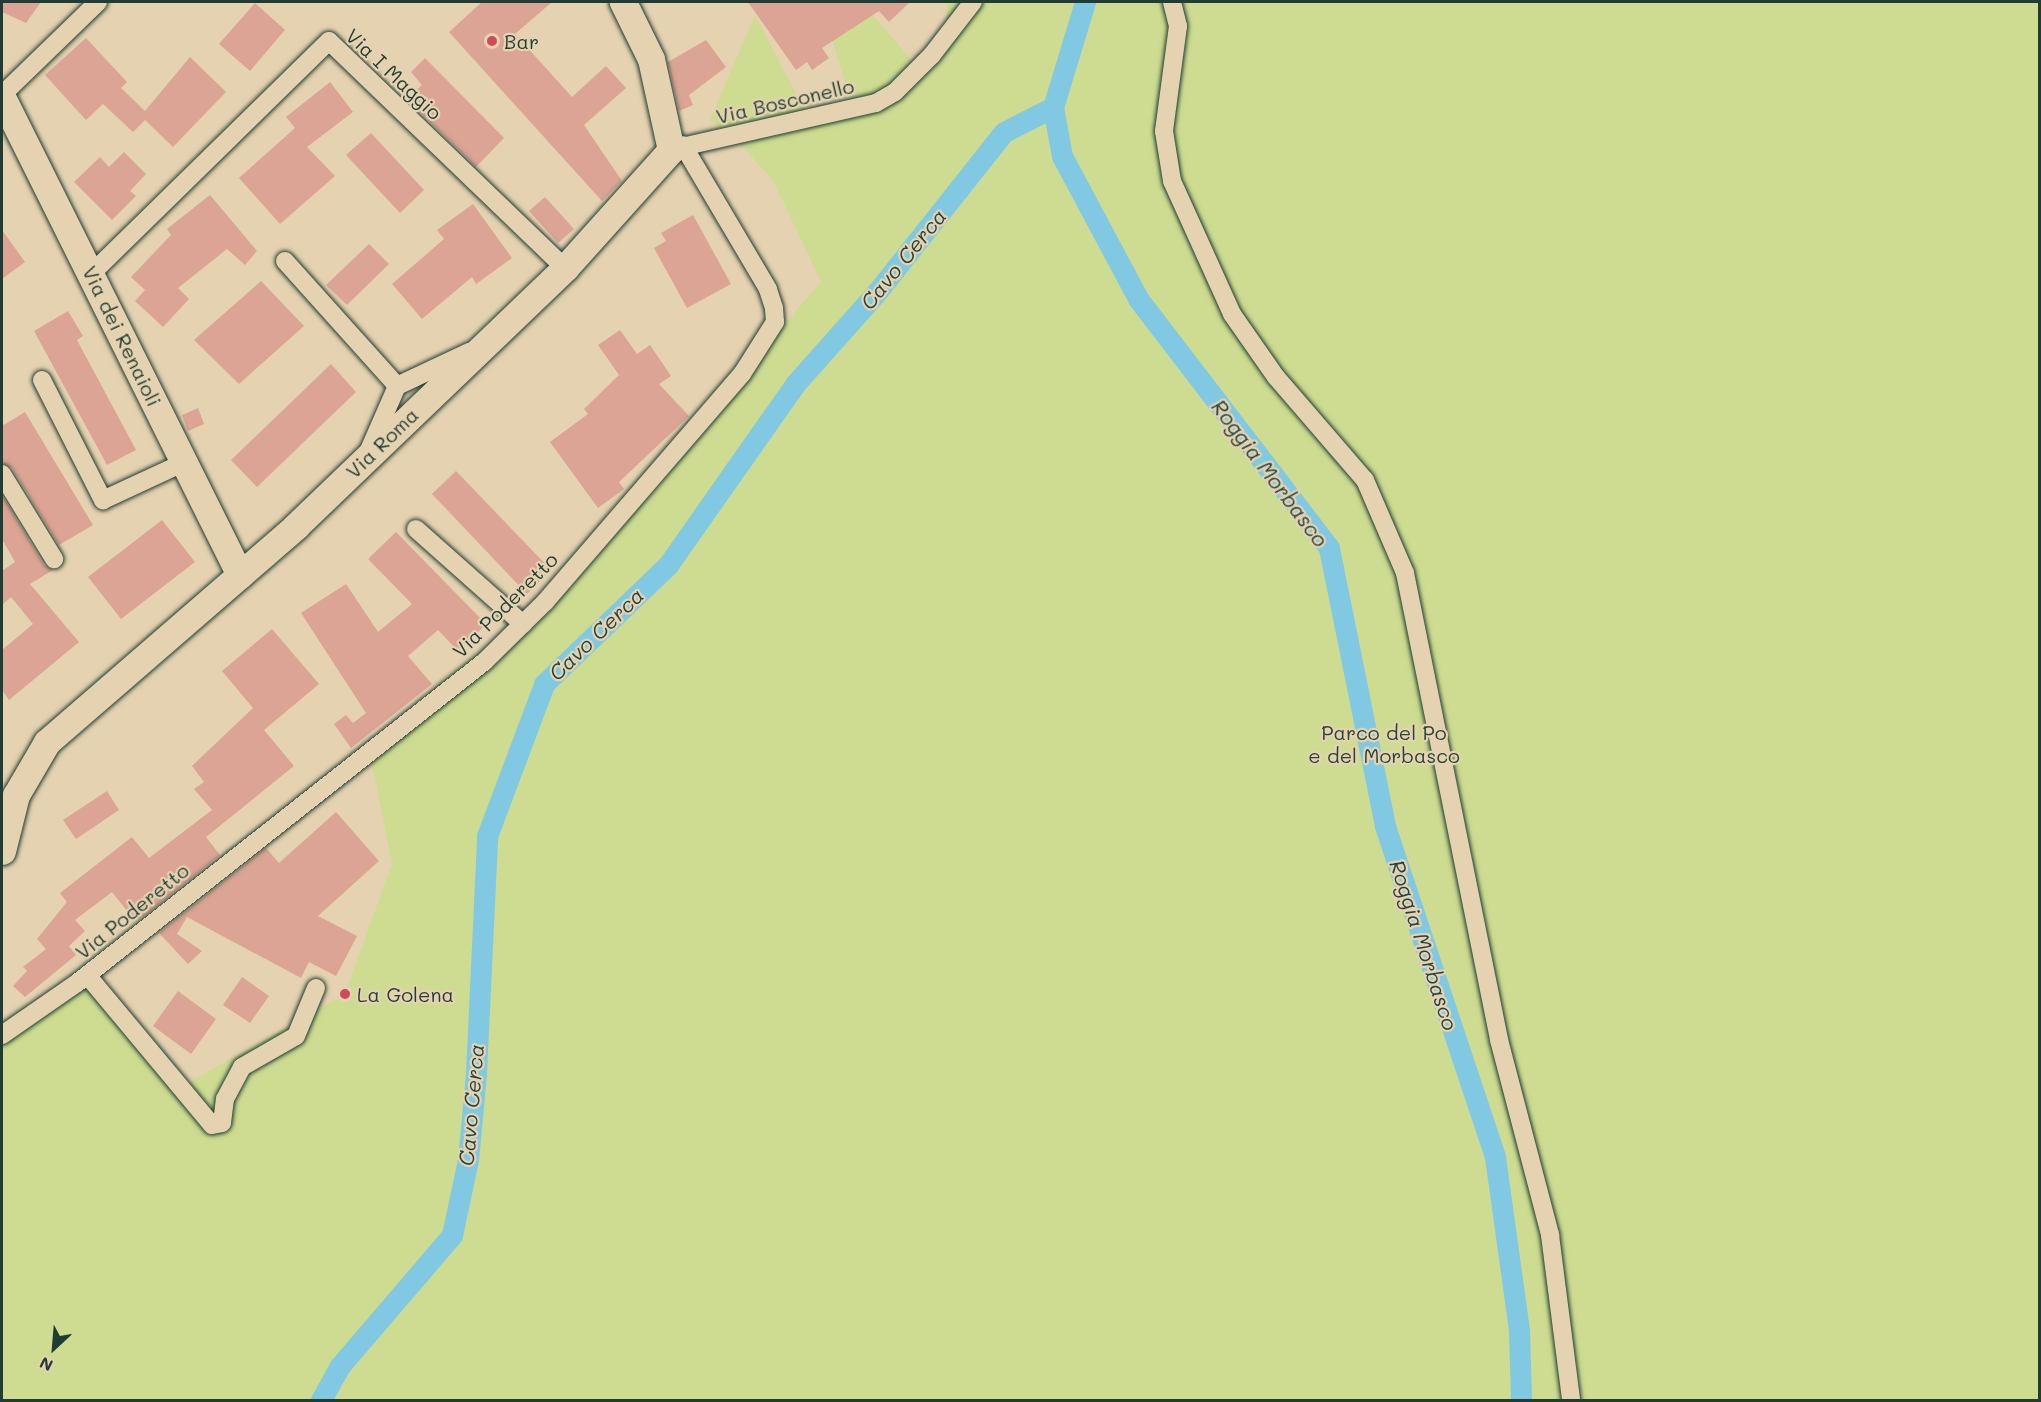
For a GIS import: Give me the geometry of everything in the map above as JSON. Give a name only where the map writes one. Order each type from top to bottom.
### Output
[{"type":"street","points":[[2,96],[98,2]]},
{"type":"street","points":[[624,2],[651,59],[677,147]]},
{"type":"street","name":"Via Bosconello","points":[[677,147],[876,103],[895,92],[932,55],[973,2]]},
{"type":"street","points":[[1172,2],[1178,26],[1164,131],[1172,181],[1232,314],[1252,347],[1365,480],[1405,573],[1499,1040],[1550,1235],[1571,1401]]},
{"type":"street","name":"Via I Maggio","points":[[92,274],[329,41],[565,268]]},
{"type":"street","name":"Via dei Renaioli","points":[[2,96],[240,575]]},
{"type":"street","name":"Via Roma","points":[[2,851],[21,784],[47,742],[240,575],[364,460],[565,268],[677,147]]},
{"type":"street","name":"Via Poderetto","points":[[2,1035],[87,975],[484,662],[523,624],[742,374],[775,322],[768,288],[677,147]]},
{"type":"street","points":[[285,261],[397,386]]},
{"type":"street","points":[[364,460],[397,386],[487,343]]},
{"type":"street","points":[[42,380],[103,500],[184,462]]},
{"type":"street","points":[[2,474],[54,559]]},
{"type":"street","points":[[416,529],[523,624]]},
{"type":"street","points":[[87,975],[212,1125],[222,1123],[225,1099],[242,1067],[296,1036],[316,988]]},
{"type":"green space","name":"Parco del Po e del Morbasco","points":[[838,2],[862,2],[920,70],[946,32],[947,2],[2039,2],[2039,1400],[2,1400],[2,1021],[87,968],[186,1084],[345,994],[392,864],[368,744],[556,587],[821,282],[773,180],[734,137],[710,120],[755,15],[808,117],[853,107],[832,40],[850,30]]},
{"type":"building","points":[[2,2],[41,2],[26,23],[2,12]]},
{"type":"building","points":[[482,2],[552,2],[515,34],[572,97],[606,66],[626,88],[584,125],[622,181],[602,201],[449,32]]},
{"type":"building","points":[[748,2],[910,2],[889,22],[879,11],[822,48],[829,58],[812,70],[807,62],[796,70]]},
{"type":"building","points":[[255,3],[285,30],[250,71],[219,44]]},
{"type":"building","points":[[86,38],[127,82],[121,88],[145,111],[190,57],[226,92],[173,147],[145,120],[133,132],[103,104],[86,120],[45,75]]},
{"type":"building","points":[[706,40],[726,67],[689,95],[693,105],[679,111],[668,62]]},
{"type":"building","points":[[425,58],[504,138],[476,167],[407,99],[422,85],[411,72]]},
{"type":"building","points":[[330,82],[353,112],[307,147],[335,176],[280,224],[239,178],[295,128],[286,117]]},
{"type":"building","points":[[371,133],[424,190],[400,213],[346,155]]},
{"type":"building","points":[[124,152],[146,174],[130,191],[136,196],[112,220],[74,182],[100,157],[109,167]]},
{"type":"building","points":[[210,195],[257,251],[245,265],[227,249],[178,288],[189,299],[163,327],[135,301],[145,290],[131,277],[171,235],[167,229]]},
{"type":"building","points":[[545,197],[574,229],[558,243],[529,211]]},
{"type":"building","points":[[473,204],[512,258],[476,284],[472,277],[422,319],[392,284],[444,239],[437,230]]},
{"type":"building","points":[[693,215],[731,284],[687,308],[654,248],[666,241],[661,233]]},
{"type":"building","points":[[2,230],[25,262],[2,279]]},
{"type":"building","points":[[369,244],[389,264],[347,305],[326,285]]},
{"type":"building","points":[[261,281],[304,326],[239,384],[194,340]]},
{"type":"building","points":[[68,311],[83,336],[77,340],[136,450],[107,465],[34,331]]},
{"type":"building","points":[[620,330],[637,354],[650,345],[671,376],[659,384],[689,416],[619,482],[624,489],[598,508],[550,442],[588,414],[584,409],[619,375],[598,345]]},
{"type":"building","points":[[331,364],[356,392],[257,487],[231,460]]},
{"type":"building","points":[[198,408],[204,424],[188,431],[182,415]]},
{"type":"building","points":[[25,412],[93,525],[59,545],[12,468],[2,463],[2,426]]},
{"type":"building","points":[[456,471],[551,570],[527,594],[432,494]]},
{"type":"building","points":[[2,495],[44,565],[53,570],[30,584],[79,642],[9,700],[2,690],[2,650],[33,624],[11,597],[2,605],[2,571],[15,562],[2,539]]},
{"type":"building","points":[[162,520],[195,562],[121,619],[88,577]]},
{"type":"building","points":[[396,532],[486,624],[459,652],[438,630],[408,656],[432,684],[351,748],[334,724],[346,715],[353,723],[366,713],[301,613],[346,584],[378,632],[412,604],[368,559]]},
{"type":"building","points":[[272,629],[319,684],[264,730],[294,766],[206,837],[220,855],[144,916],[135,921],[112,892],[75,920],[85,931],[69,946],[76,955],[25,997],[13,986],[27,971],[23,967],[46,949],[37,939],[67,902],[60,893],[132,837],[149,858],[212,810],[194,789],[204,782],[192,766],[253,708],[222,671]]},
{"type":"building","points":[[107,791],[119,810],[76,839],[63,820]]},
{"type":"building","points":[[336,812],[379,861],[318,916],[357,936],[336,976],[309,962],[301,978],[187,917],[177,934],[202,951],[188,964],[159,933],[266,848],[279,863]]},
{"type":"building","points":[[242,977],[269,996],[250,1023],[223,1005]]},
{"type":"building","points":[[178,991],[216,1019],[191,1054],[153,1026]]},
{"type":"waterway","name":"Roggia Morbasco","points":[[1085,2],[1053,107],[1062,156],[1139,300],[1329,548],[1385,826],[1495,1157],[1519,1331],[1521,1400]]},
{"type":"waterway","name":"Cavo Cerca","points":[[321,1400],[339,1367],[452,1235],[468,1160],[476,1073],[487,836],[544,684],[668,565],[795,384],[877,292],[1004,132],[1053,107]]},
{"type":"place","name":"Bar","points":[[492,41]]},
{"type":"place","name":"La Golena","points":[[345,994]]}]
